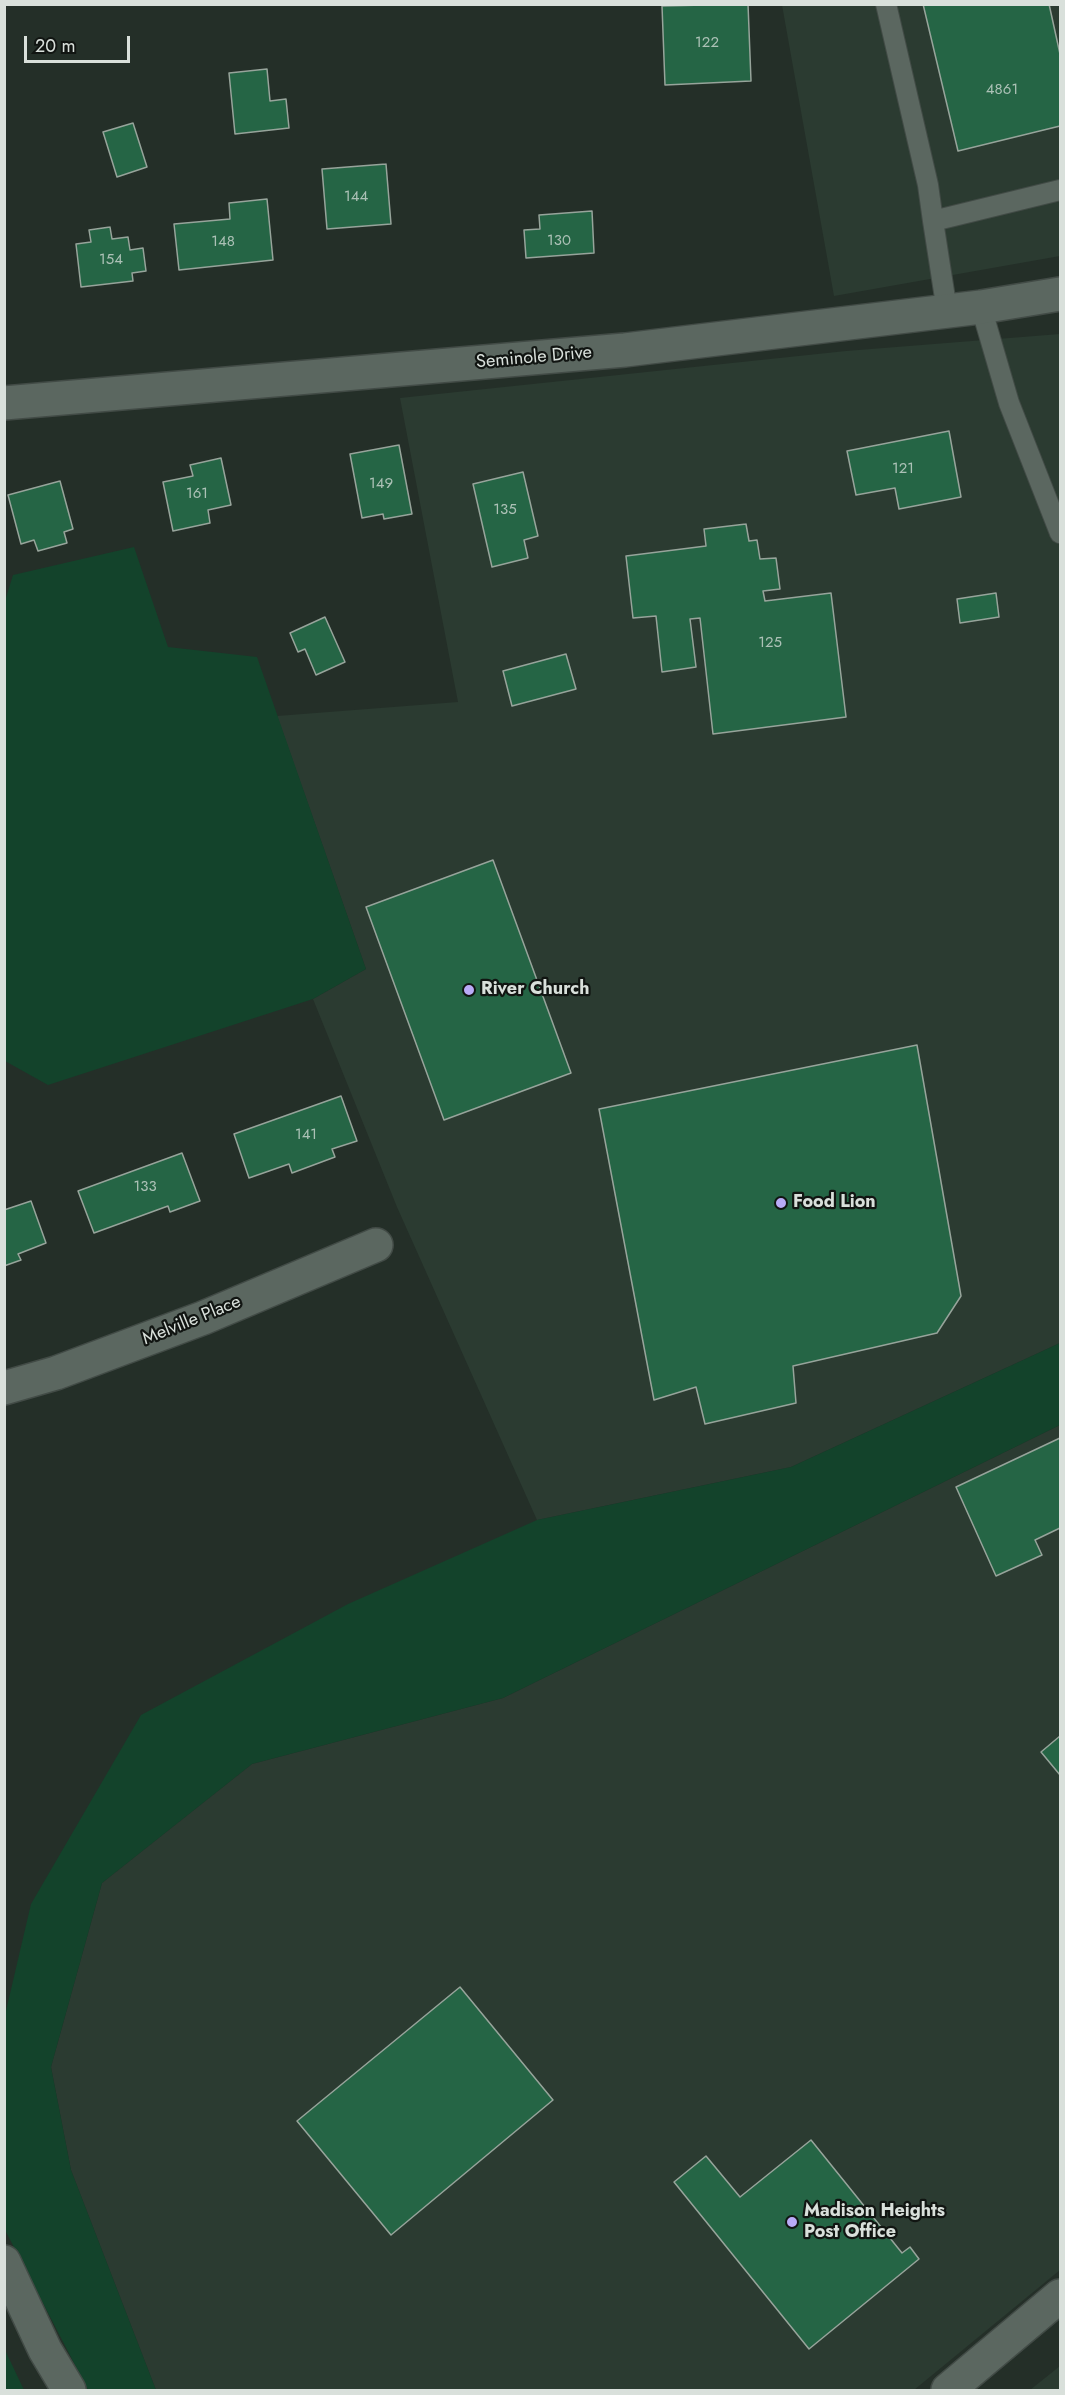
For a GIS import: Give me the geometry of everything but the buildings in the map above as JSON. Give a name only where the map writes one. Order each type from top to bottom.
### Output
[{"type":"street","name":"Seminole Drive","points":[[4,403],[625,350],[981,307],[1060,294]]},
{"type":"street","name":"Melville Place","points":[[4,1388],[56,1373],[203,1318],[376,1245]]},
{"type":"street","points":[[4,2262],[45,2350],[69,2391]]},
{"type":"street","points":[[948,2391],[1060,2298]]},
{"type":"lane","points":[[886,4],[928,185],[947,311]]},
{"type":"lane","points":[[933,221],[1060,190]]},
{"type":"lane","points":[[981,307],[1009,403],[1060,533]]},
{"type":"shaded area","points":[[782,5],[1060,5],[1060,256],[834,296]]},
{"type":"shaded area","points":[[1060,334],[1060,1343],[791,1467],[537,1520],[397,1207],[313,999],[366,969],[277,716],[458,702],[400,398],[846,351]]},
{"type":"shaded area","points":[[1060,1425],[1060,2270],[914,2390],[156,2390],[71,2170],[51,2067],[102,1883],[252,1764],[503,1698]]},
{"type":"shaded area","points":[[1060,2366],[1060,2390],[1030,2390]]},
{"type":"green space","points":[[134,547],[168,647],[257,657],[366,969],[313,999],[48,1085],[5,1061],[5,601],[13,575]]},
{"type":"green space","points":[[1060,1343],[1060,1425],[503,1698],[252,1764],[102,1883],[51,2067],[71,2170],[156,2390],[88,2390],[5,2230],[5,2015],[31,1904],[141,1715],[348,1604],[537,1520],[791,1467]]},
{"type":"green space","points":[[5,2350],[24,2390],[5,2390]]},
{"type":"place","name":"River Church","points":[[469,990]]},
{"type":"place","name":"Food Lion","points":[[781,1203]]},
{"type":"place","name":"Madison Heights Post Office","points":[[792,2222]]}]
